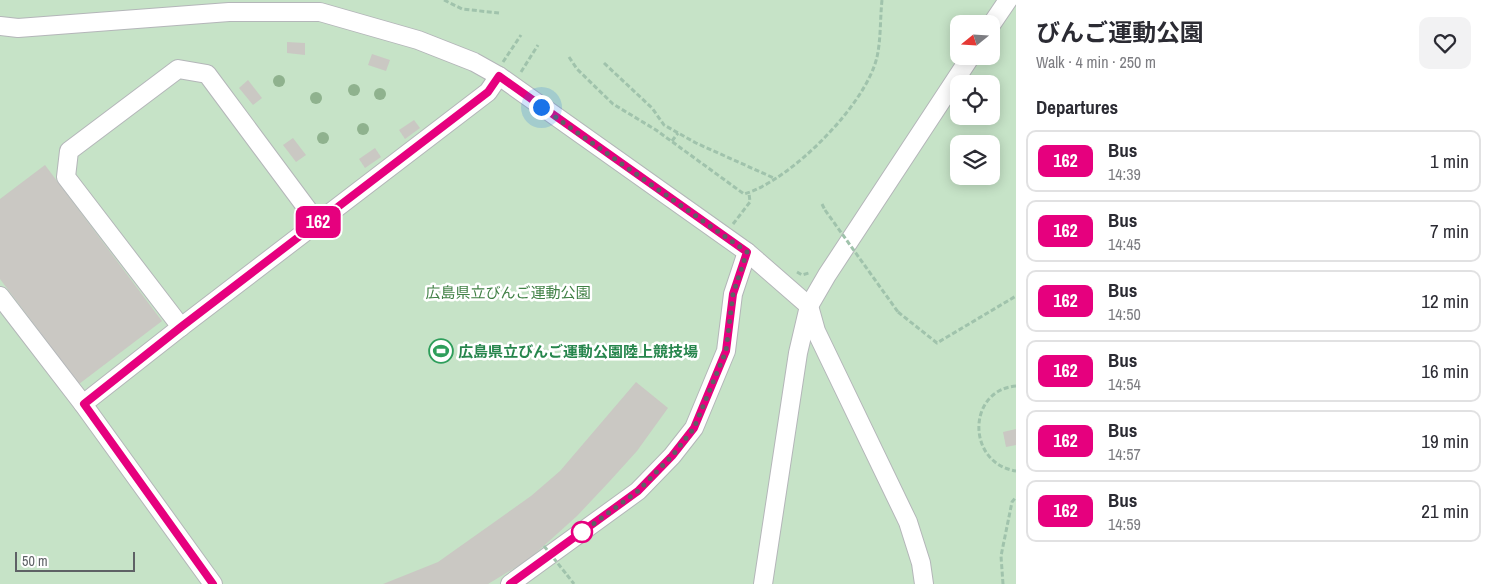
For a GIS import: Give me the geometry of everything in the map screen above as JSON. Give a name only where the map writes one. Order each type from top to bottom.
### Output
[{"type":"street","points":[[998,15],[1008,0]]},
{"type":"street","points":[[0,26],[18,28],[199,7],[323,6],[474,62],[499,76],[747,252],[809,306],[816,331],[908,522],[921,563],[924,584]]},
{"type":"street","points":[[763,584],[798,353],[809,306],[832,266],[965,65]]},
{"type":"street","points":[[181,327],[66,177],[69,151],[178,69],[207,74],[318,222]]},
{"type":"street","points":[[84,404],[181,327],[488,92],[499,76]]},
{"type":"street","points":[[510,584],[638,491],[672,456],[694,428],[726,351],[733,294],[747,252]]},
{"type":"street","points":[[0,298],[84,404],[213,584]]},
{"type":"path","points":[[444,0],[462,9],[499,13]]},
{"type":"path","points":[[569,57],[577,69],[613,104],[672,141],[744,194],[776,179],[795,165],[848,112],[869,78],[877,58],[882,0]]},
{"type":"path","points":[[506,58],[521,35]]},
{"type":"path","points":[[523,69],[538,45]]},
{"type":"path","points":[[604,63],[652,108],[664,125],[776,179]]},
{"type":"path","points":[[672,141],[678,133]]},
{"type":"path","points":[[795,165],[798,169]]},
{"type":"path","points":[[736,221],[750,202],[749,192]]},
{"type":"path","points":[[822,204],[898,312],[937,344],[1016,296]]},
{"type":"path","points":[[1016,386],[1000,391],[989,400],[981,412],[978,426],[980,440],[985,453],[995,463],[1016,471]]},
{"type":"path","points":[[1003,584],[1001,556],[1012,502],[1016,497]]},
{"type":"path","points":[[544,546],[574,584]]},
{"type":"green space","name":"広島県立びんご運動公園","points":[[0,0],[1016,0],[1016,584],[0,584]]},
{"type":"building","points":[[287,42],[305,43],[305,55],[287,53]]},
{"type":"building","points":[[372,54],[390,60],[386,71],[368,65]]},
{"type":"building","points":[[248,80],[262,98],[253,105],[239,88]]},
{"type":"building","points":[[414,120],[420,128],[405,139],[399,130]]},
{"type":"building","points":[[293,138],[306,155],[296,162],[283,145]]},
{"type":"building","points":[[375,148],[381,157],[365,168],[359,159]]},
{"type":"building","points":[[45,165],[162,321],[79,384],[0,279],[0,199]]},
{"type":"building","points":[[636,382],[668,408],[637,451],[609,482],[577,516],[528,560],[488,584],[383,584],[438,562],[531,496],[560,471]]},
{"type":"building","points":[[1016,429],[1016,445],[1006,447],[1003,432]]},
{"type":"bus line","name":"162","points":[[213,584],[84,404],[181,327],[488,92],[499,76],[747,252],[733,294],[726,351],[694,428],[672,456],[638,491],[510,584]]},
{"type":"place","name":"広島県立びんご運動公園陸上競技場","points":[[441,351]]},
{"type":"route","points":[[541,107],[747,252],[733,294],[726,351],[694,428],[672,456],[638,491],[577,536],[582,532]]}]
